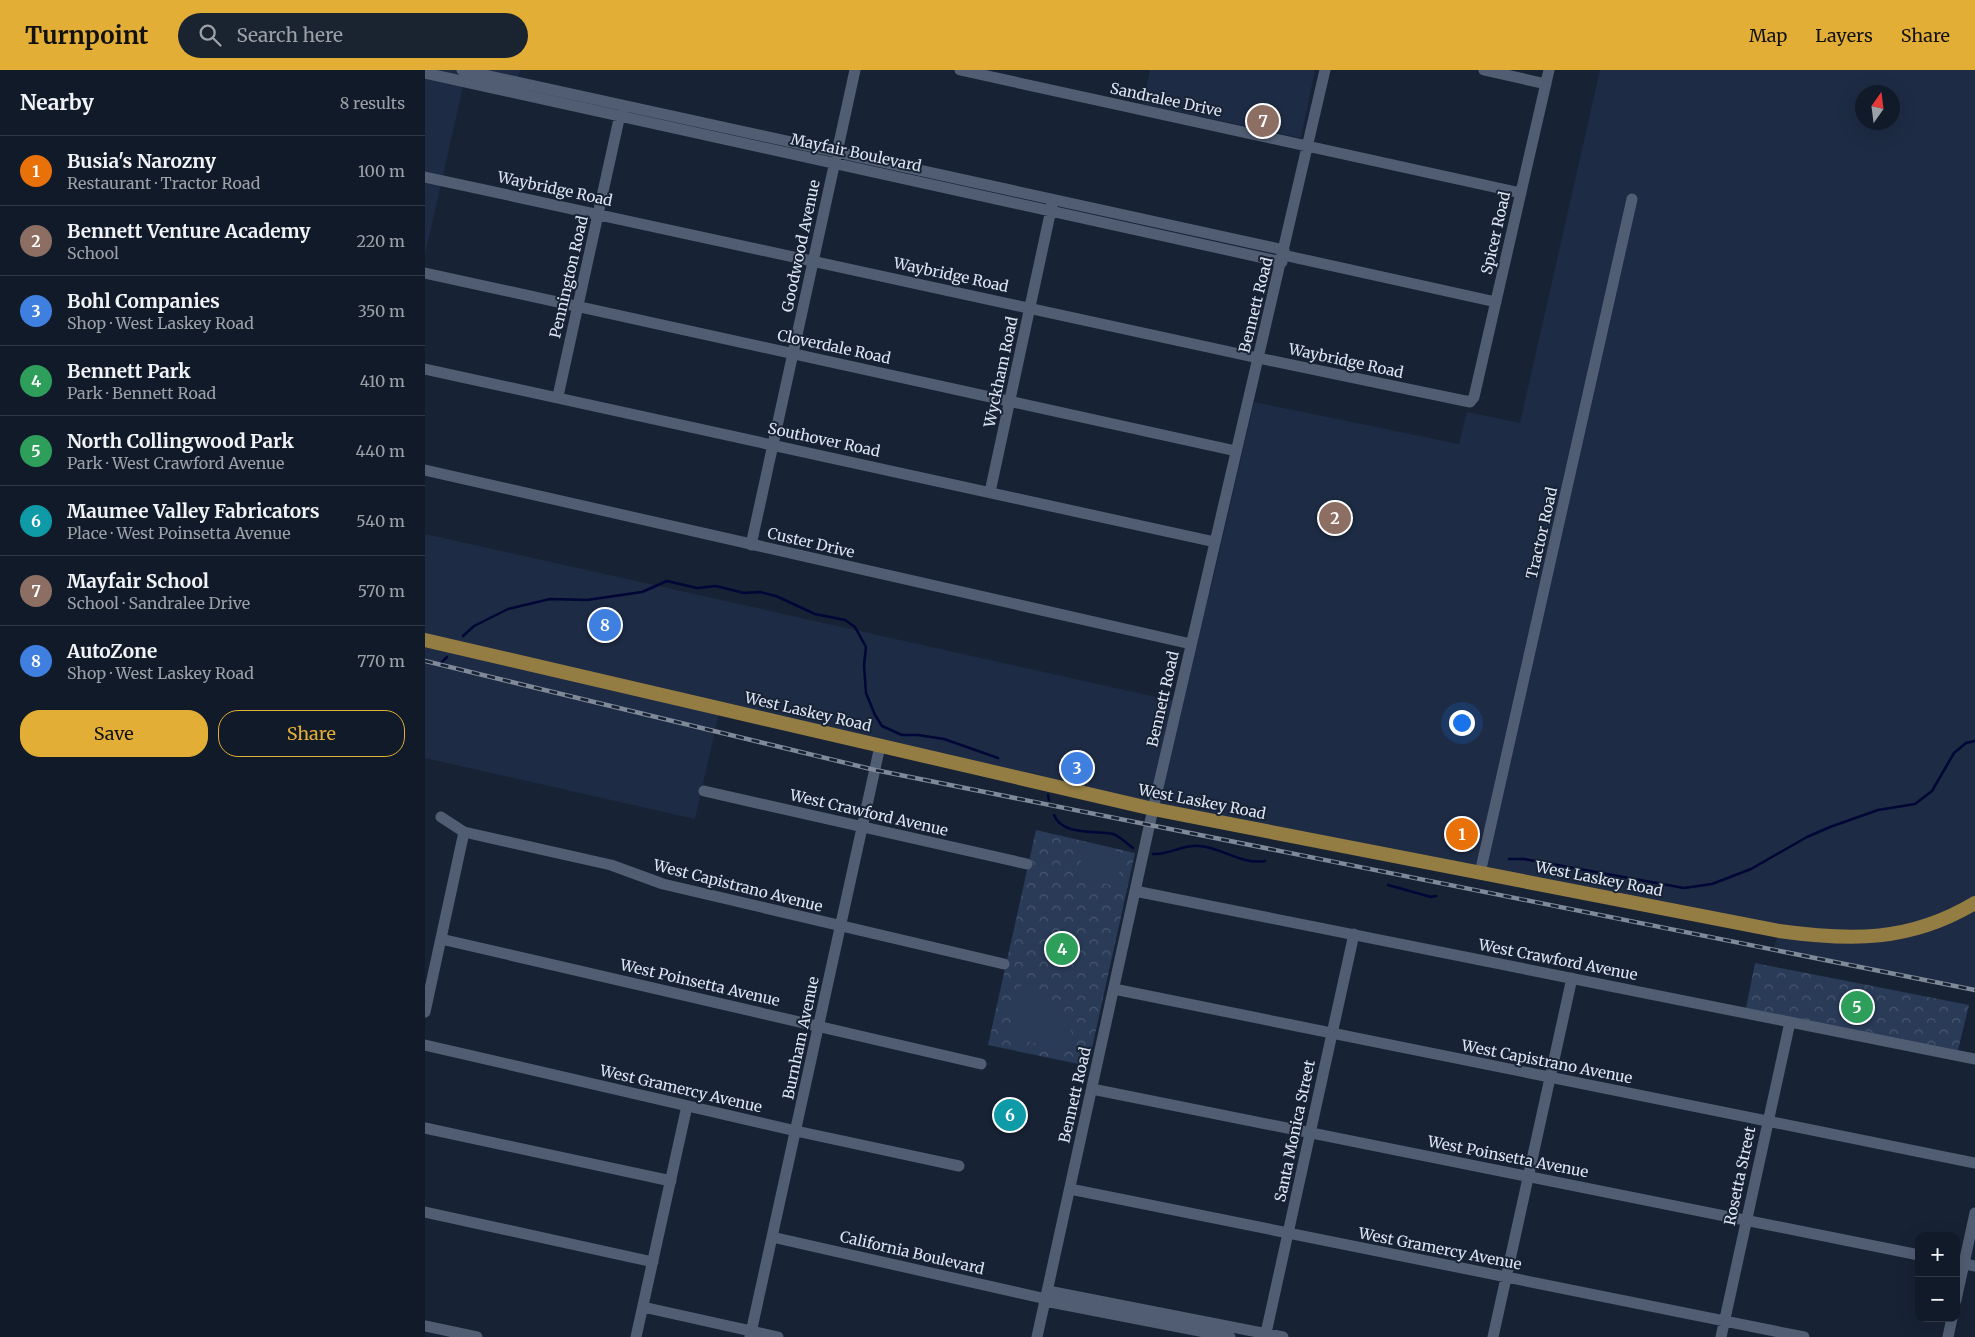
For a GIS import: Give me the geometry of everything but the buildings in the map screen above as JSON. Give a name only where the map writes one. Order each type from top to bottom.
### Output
[{"type":"main road","name":"West Laskey Road","points":[[425,640],[1153,809],[1779,931],[1840,938],[1863,938],[1911,930],[1944,918],[1975,903]]},
{"type":"street","name":"Mayfair Boulevard","points":[[462,70],[835,164],[1053,205]]},
{"type":"street","name":"Goodwood Avenue","points":[[751,545],[855,70]]},
{"type":"street","name":"Sandralee Drive","points":[[960,70],[1521,193]]},
{"type":"street","name":"Bennett Road","points":[[1037,1337],[1153,809],[1325,70]]},
{"type":"street","points":[[1484,70],[1546,84]]},
{"type":"street","name":"Spicer Road","points":[[1470,402],[1474,397],[1549,70]]},
{"type":"street","name":"Mayfair Boulevard","points":[[425,73],[837,152],[1053,205],[1495,302]]},
{"type":"street","name":"Pennington Road","points":[[558,396],[621,111]]},
{"type":"street","name":"Waybridge Road","points":[[425,177],[1258,358],[1470,402]]},
{"type":"street","name":"Tractor Road","points":[[1480,873],[1632,199]]},
{"type":"street","name":"Wyckham Road","points":[[991,492],[1053,205]]},
{"type":"street","name":"Cloverdale Road","points":[[425,273],[1236,451]]},
{"type":"street","name":"Southover Road","points":[[425,369],[558,396],[1215,542]]},
{"type":"street","name":"Custer Drive","points":[[425,470],[1191,644]]},
{"type":"street","name":"Burnham Avenue","points":[[751,1334],[880,746]]},
{"type":"street","name":"West Crawford Avenue","points":[[704,791],[1027,864]]},
{"type":"street","name":"West Capistrano Avenue","points":[[441,817],[464,832],[611,865],[663,884],[1004,964]]},
{"type":"street","points":[[425,1012],[464,832]]},
{"type":"street","name":"West Crawford Avenue","points":[[1135,891],[1975,1059]]},
{"type":"street","name":"Santa Monica Street","points":[[1265,1336],[1354,934]]},
{"type":"street","name":"West Poinsetta Avenue","points":[[441,938],[981,1064]]},
{"type":"street","points":[[1493,1337],[1572,978]]},
{"type":"street","name":"West Capistrano Avenue","points":[[1114,990],[1975,1163]]},
{"type":"street","name":"Rosetta Street","points":[[1721,1337],[1789,1022]]},
{"type":"street","name":"West Gramercy Avenue","points":[[425,1045],[796,1131],[959,1166]]},
{"type":"street","name":"West Poinsetta Avenue","points":[[1092,1089],[1915,1254]]},
{"type":"street","points":[[637,1337],[687,1106]]},
{"type":"street","points":[[425,1128],[671,1181]]},
{"type":"street","name":"West Gramercy Avenue","points":[[1070,1189],[1804,1337]]},
{"type":"street","points":[[425,1212],[653,1262]]},
{"type":"street","points":[[1960,1284],[1975,1213]]},
{"type":"street","name":"California Boulevard","points":[[772,1237],[1046,1297],[1265,1336],[1283,1337]]},
{"type":"street","points":[[643,1307],[751,1334],[778,1337]]},
{"type":"street","name":"California Boulevard","points":[[1158,1317],[1230,1337]]},
{"type":"street","points":[[1948,1337],[1951,1322]]},
{"type":"street","points":[[425,1326],[477,1337]]},
{"type":"shaded area","points":[[425,70],[520,70],[515,94],[464,82],[425,255]]},
{"type":"shaded area","points":[[1150,70],[1315,70],[1301,138],[1143,104]]},
{"type":"shaded area","points":[[1600,70],[1975,70],[1975,990],[1773,950],[1779,932],[1480,873],[720,709],[695,819],[425,758],[425,534],[1174,701],[1199,590],[1210,592],[1254,402],[1459,444],[1467,412],[1520,423]]},
{"type":"green space","points":[[1036,830],[1135,853],[1088,1066],[988,1045]]},
{"type":"green space","points":[[1085,844],[1124,853],[1116,886],[1077,877]]},
{"type":"green space","points":[[1755,963],[1969,1005],[1958,1050],[1746,1008]]},
{"type":"green space","points":[[1021,985],[1045,996],[1061,1010],[1070,1028],[1077,1053],[1009,1037],[1008,1032]]},
{"type":"waterway","points":[[463,636],[474,626],[508,609],[550,599],[587,600],[642,592],[667,581],[697,588],[716,586],[744,593],[760,592],[776,596],[815,614],[845,620],[855,627],[866,647],[864,665],[866,693],[882,726],[902,735],[918,735],[944,739],[998,758]]},
{"type":"waterway","points":[[441,663],[447,657]]},
{"type":"waterway","points":[[1509,859],[1524,859],[1684,888],[1712,884],[1751,869],[1807,837],[1830,827],[1878,810],[1915,804],[1932,791],[1954,753],[1966,743],[1975,741]]},
{"type":"waterway","points":[[1048,795],[1049,800]]},
{"type":"waterway","points":[[1054,815],[1058,822],[1064,826],[1080,831],[1113,834],[1133,848]]},
{"type":"waterway","points":[[1153,854],[1200,846],[1248,861],[1265,861]]},
{"type":"waterway","points":[[1388,885],[1431,897],[1436,896]]},
{"type":"railway","points":[[425,661],[875,770],[1975,990]]},
{"type":"place","name":"Mayfair School","points":[[1263,121]]},
{"type":"place","name":"Bennett Venture Academy","points":[[1335,518]]},
{"type":"place","name":"AutoZone","points":[[605,625]]},
{"type":"place","name":"Bohl Companies","points":[[1077,768]]},
{"type":"place","name":"Busia's Narozny","points":[[1462,834]]},
{"type":"place","name":"Bennett Park","points":[[1062,949]]},
{"type":"place","name":"North Collingwood Park","points":[[1857,1007]]},
{"type":"place","name":"Maumee Valley Fabricators","points":[[1010,1115]]}]
